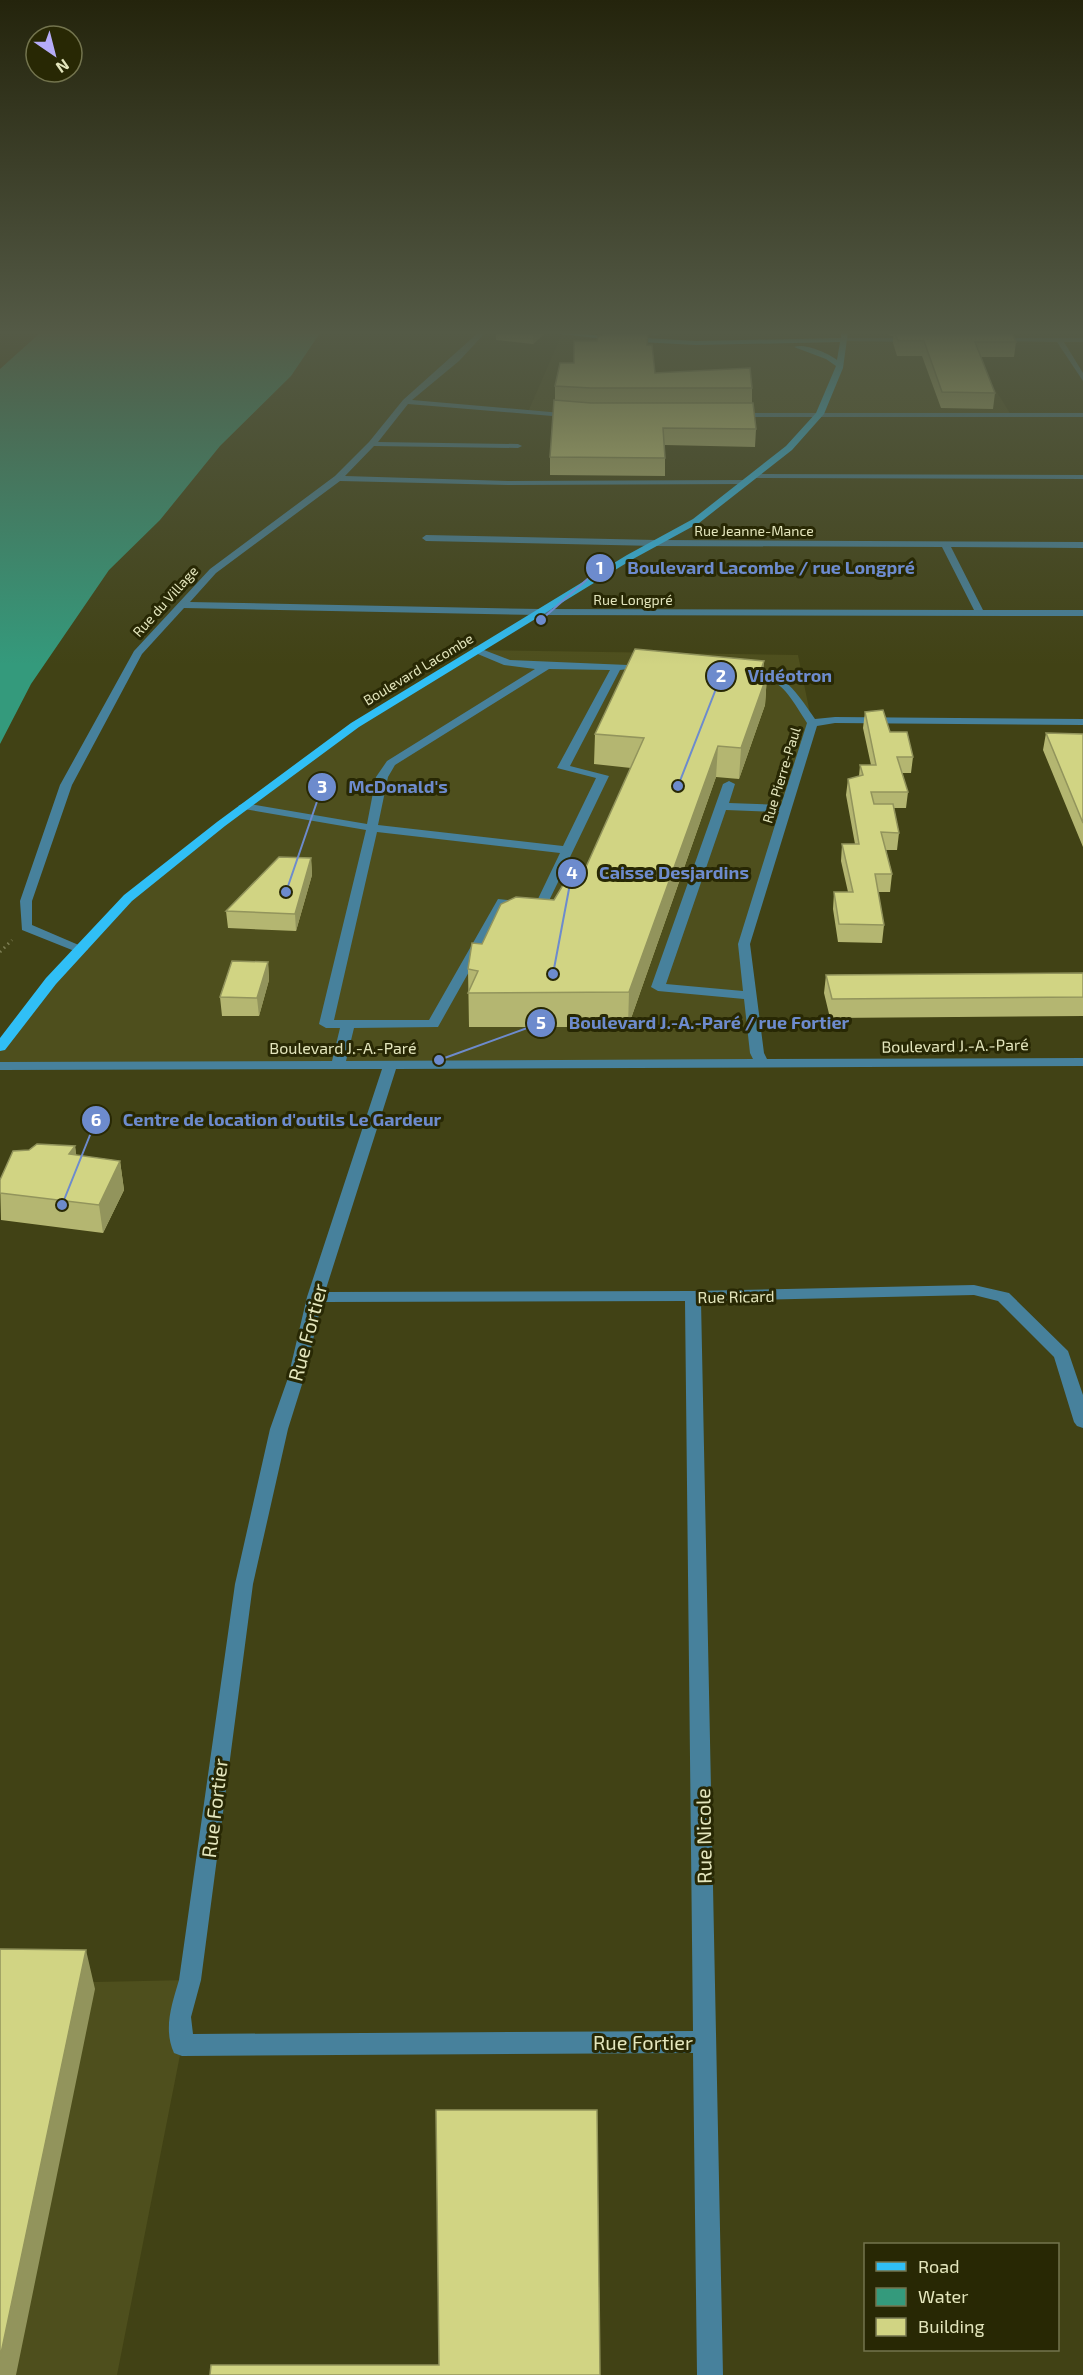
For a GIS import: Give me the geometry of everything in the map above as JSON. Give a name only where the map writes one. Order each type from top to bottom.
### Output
[{"type":"main road","name":"Boulevard Lacombe","points":[[0,1047],[51,981],[128,898],[244,806],[355,725],[539,612],[696,521],[794,443]]},
{"type":"street","points":[[372,444],[518,446]]},
{"type":"street","name":"Rue du Village","points":[[82,949],[26,927],[26,901],[66,785],[138,653],[213,571],[338,478],[372,444]]},
{"type":"street","points":[[338,478],[508,483],[1083,477]]},
{"type":"street","name":"Rue Jeanne-Mance","points":[[426,538],[656,543],[1083,545]]},
{"type":"street","points":[[945,545],[980,613]]},
{"type":"street","name":"Rue Longpré","points":[[183,605],[539,612],[1083,613]]},
{"type":"street","points":[[476,651],[508,663],[547,666],[641,667]]},
{"type":"street","points":[[547,666],[391,763],[382,777],[326,1024],[433,1024],[502,902],[540,907],[603,776],[563,768],[617,667]]},
{"type":"street","points":[[732,670],[766,671],[781,680],[812,723]]},
{"type":"street","name":"Rue Pierre-Paul","points":[[762,1063],[757,1053],[744,944],[812,723],[835,720],[1083,722]]},
{"type":"street","points":[[729,783],[658,987],[750,996]]},
{"type":"street","points":[[244,806],[372,828],[568,850]]},
{"type":"street","points":[[722,806],[786,809]]},
{"type":"street","points":[[338,1065],[348,1024]]},
{"type":"street","name":"Boulevard J.-A.-Paré","points":[[0,1066],[1083,1062]]},
{"type":"street","name":"Rue Fortier","points":[[390,1065],[315,1297],[296,1378],[279,1429],[244,1584],[192,1969],[180,2017],[182,2045],[706,2042]]},
{"type":"street","name":"Rue Ricard","points":[[315,1297],[693,1296],[974,1290],[1003,1297],[1062,1355],[1083,1422]]},
{"type":"street","name":"Rue Nicole","points":[[693,1296],[710,2375]]},
{"type":"shaded area","points":[[476,650],[798,655],[812,723],[744,944],[762,1063],[0,1066],[0,1046],[128,898],[355,725]]},
{"type":"shaded area","points":[[190,1980],[182,2045],[117,2375],[0,2375],[0,1984]]},
{"type":"water","points":[[0,443],[223,443],[160,520],[109,570],[31,684],[0,744]]},
{"type":"building","points":[[551,443],[664,443],[665,458],[550,457]]},
{"type":"building","points":[[635,649],[764,661],[759,675],[767,675],[741,748],[718,746],[629,992],[468,993],[478,971],[468,969],[472,943],[482,944],[501,904],[516,897],[554,900],[563,885],[577,887],[644,738],[595,734]]},
{"type":"building","points":[[883,710],[890,732],[907,732],[913,757],[897,757],[908,792],[871,792],[874,804],[893,804],[899,833],[881,832],[892,874],[875,874],[884,925],[839,924],[834,892],[853,892],[842,844],[859,844],[848,779],[863,775],[860,765],[876,765],[865,712]]},
{"type":"building","points":[[1046,733],[1083,734],[1083,823]]},
{"type":"building","points":[[279,857],[311,858],[295,914],[226,911]]},
{"type":"building","points":[[232,961],[268,962],[257,998],[220,997]]},
{"type":"building","points":[[1083,973],[1083,997],[832,999],[826,975]]},
{"type":"building","points":[[37,1144],[75,1146],[69,1154],[120,1161],[99,1205],[0,1193],[0,1180],[13,1151],[29,1150]]},
{"type":"building","points":[[0,1949],[86,1950],[0,2358]]},
{"type":"building","points":[[436,2110],[597,2110],[600,2375],[210,2375],[211,2365],[439,2365]]},
{"type":"place","name":"Boulevard Lacombe / rue Longpré","points":[[541,620]]},
{"type":"place","name":"Vidéotron","points":[[678,786]]},
{"type":"place","name":"McDonald's","points":[[286,892]]},
{"type":"place","name":"Caisse Desjardins","points":[[553,974]]},
{"type":"place","name":"Boulevard J.-A.-Paré / rue Fortier","points":[[439,1060]]},
{"type":"place","name":"Centre de location d'outils Le Gardeur","points":[[62,1205]]}]
